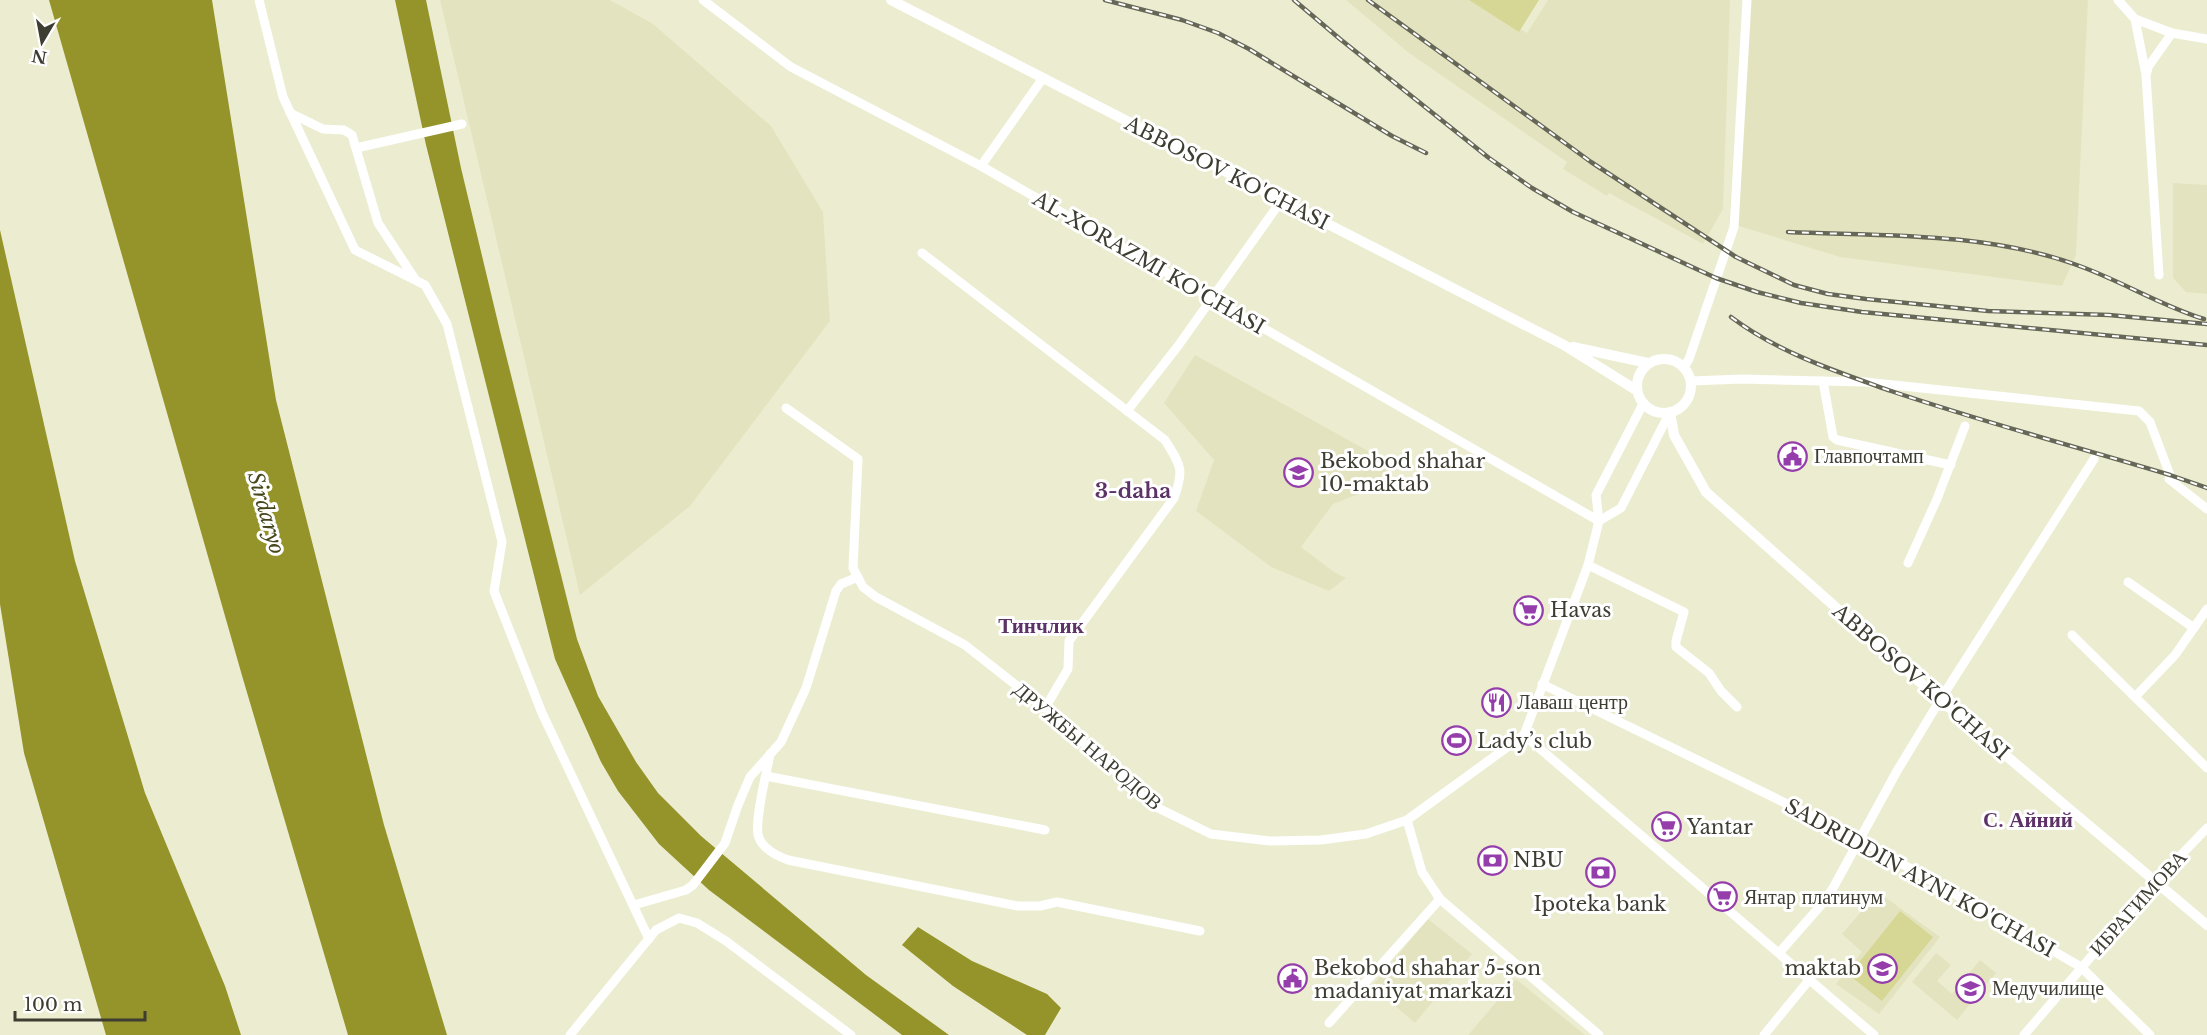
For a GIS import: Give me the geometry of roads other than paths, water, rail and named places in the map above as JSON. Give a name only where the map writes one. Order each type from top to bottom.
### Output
[{"type":"main road","name":"ABBOSOV KO'CHASI","points":[[891,0],[1564,345],[1636,390]]},
{"type":"main road","name":"ABBOSOV KO'CHASI","points":[[1564,345],[1648,363]]},
{"type":"main road","points":[[1665,358],[1678,362],[1684,367],[1691,381],[1689,396],[1684,404],[1670,412],[1656,412],[1643,404],[1636,390],[1638,375],[1648,363],[1665,358]]},
{"type":"main road","name":"ABBOSOV KO'CHASI","points":[[1670,412],[1674,435],[1706,492],[1940,700],[2207,925]]},
{"type":"street","points":[[259,0],[283,97],[355,250],[424,285],[447,324],[502,542],[494,591],[542,713],[649,939]]},
{"type":"street","name":"AL-XORAZMI KO'CHASI","points":[[703,0],[791,67],[981,166],[1599,521]]},
{"type":"street","points":[[1684,367],[1689,359],[1734,227],[1748,0]]},
{"type":"street","points":[[2118,0],[2135,19],[2172,33],[2207,39]]},
{"type":"street","points":[[2135,19],[2146,75],[2159,275]]},
{"type":"street","points":[[2146,75],[2148,67],[2172,33]]},
{"type":"street","points":[[981,166],[1043,78]]},
{"type":"street","points":[[290,113],[323,129],[344,130],[352,135],[378,223],[416,281]]},
{"type":"street","points":[[356,148],[462,124]]},
{"type":"street","points":[[1127,411],[1178,346],[1281,201]]},
{"type":"street","points":[[922,253],[1165,440],[1180,465],[1180,481],[1174,498],[1070,641],[1068,669],[1045,708]]},
{"type":"street","points":[[1691,381],[1742,378],[1865,382],[2139,411],[2150,422],[2170,475],[2169,479],[2207,509]]},
{"type":"street","points":[[1823,381],[1833,436],[1837,440],[1951,465]]},
{"type":"street","points":[[1643,404],[1596,495],[1599,521],[1588,565],[1524,735],[1874,1035]]},
{"type":"street","points":[[634,905],[686,890],[693,885],[725,843],[750,777],[781,742],[806,688],[837,591],[841,584],[858,577],[853,568],[858,459],[786,408]]},
{"type":"street","points":[[1599,521],[1621,508],[1670,412]]},
{"type":"street","points":[[1908,563],[1951,465],[1965,426]]},
{"type":"street","points":[[1779,953],[1833,888],[1940,700],[2094,459]]},
{"type":"street","points":[[1588,565],[1684,612],[1676,641],[1677,647],[1709,673],[1721,691],[1737,707]]},
{"type":"street","name":"ДРУЖБЫ НАРОДОВ","points":[[858,577],[863,586],[876,597],[965,645],[1045,708],[1154,806],[1210,834],[1270,841],[1321,840],[1366,834],[1407,820],[1524,735]]},
{"type":"street","points":[[2128,582],[2196,625],[2207,629]]},
{"type":"street","points":[[2135,697],[2175,655],[2207,609]]},
{"type":"street","points":[[2072,634],[2207,768]]},
{"type":"street","name":"SADRIDDIN AYNI KO'CHASI","points":[[1542,684],[1859,839],[2081,967],[2150,1035]]},
{"type":"street","points":[[770,754],[756,828],[766,848],[777,856],[1018,906],[1040,906],[1057,902],[1200,931]]},
{"type":"street","points":[[766,776],[1045,830]]},
{"type":"street","points":[[1407,820],[1422,873],[1440,899],[1599,1035]]},
{"type":"street","name":"ИБРАГИМОВА","points":[[2024,1035],[2156,882],[2207,828]]},
{"type":"street","points":[[1329,1023],[1440,899]]},
{"type":"street","points":[[570,1035],[656,930],[679,918],[697,923],[726,941],[851,1035]]},
{"type":"street","points":[[1764,1035],[1810,979]]},
{"type":"water","name":"Sirdaryo","points":[[49,0],[212,0],[276,400],[384,825],[447,1035],[348,1035],[243,679]]},
{"type":"water","points":[[395,0],[426,0],[461,168],[500,331],[577,639],[598,696],[636,762],[658,793],[701,836],[866,975],[949,1035],[902,1035],[709,890],[659,844],[618,791],[601,762],[555,659],[426,145]]},
{"type":"water","points":[[0,230],[75,561],[145,793],[225,986],[241,1035],[106,1035],[24,753],[0,604]]},
{"type":"water","points":[[918,927],[972,961],[1047,994],[1061,1008],[1045,1035],[1027,1035],[953,986],[902,945]]},
{"type":"railway","points":[[1105,0],[1182,20],[1218,33],[1249,49],[1392,136],[1426,153]]},
{"type":"railway","points":[[1294,0],[1489,158],[1532,188],[1573,212],[1716,278],[1757,292],[1801,303],[1862,312],[2207,345]]},
{"type":"railway","points":[[1368,0],[1591,162],[1736,257],[1794,285],[1828,294],[1988,311],[2109,315],[2207,324]]},
{"type":"railway","points":[[1788,232],[1932,237],[2004,246],[2074,264],[2171,307],[2204,319]]},
{"type":"railway","points":[[1731,317],[1768,341],[1849,376],[1960,413],[2207,488]]},
{"type":"place","name":"Главпочтамп","points":[[1793,456]]},
{"type":"place","name":"Bekobod shahar 10-maktab","points":[[1299,473]]},
{"type":"place","name":"Havas","points":[[1529,610]]},
{"type":"place","name":"Лаваш центр","points":[[1496,702]]},
{"type":"place","name":"Lady’s club","points":[[1456,741]]},
{"type":"place","name":"Yantar","points":[[1666,827]]},
{"type":"place","name":"NBU","points":[[1492,860]]},
{"type":"place","name":"Ipoteka bank","points":[[1600,873]]},
{"type":"place","name":"Янтар платинум","points":[[1723,897]]},
{"type":"place","name":"maktab","points":[[1882,968]]},
{"type":"place","name":"Bekobod shahar 5-son madaniyat markazi","points":[[1293,979]]},
{"type":"place","name":"Медучилище","points":[[1971,988]]},
{"type":"district","name":"3-daha","points":[[1133,491]]},
{"type":"district","name":"Тинчлик","points":[[1041,626]]},
{"type":"district","name":"С. Айний","points":[[2028,820]]}]
